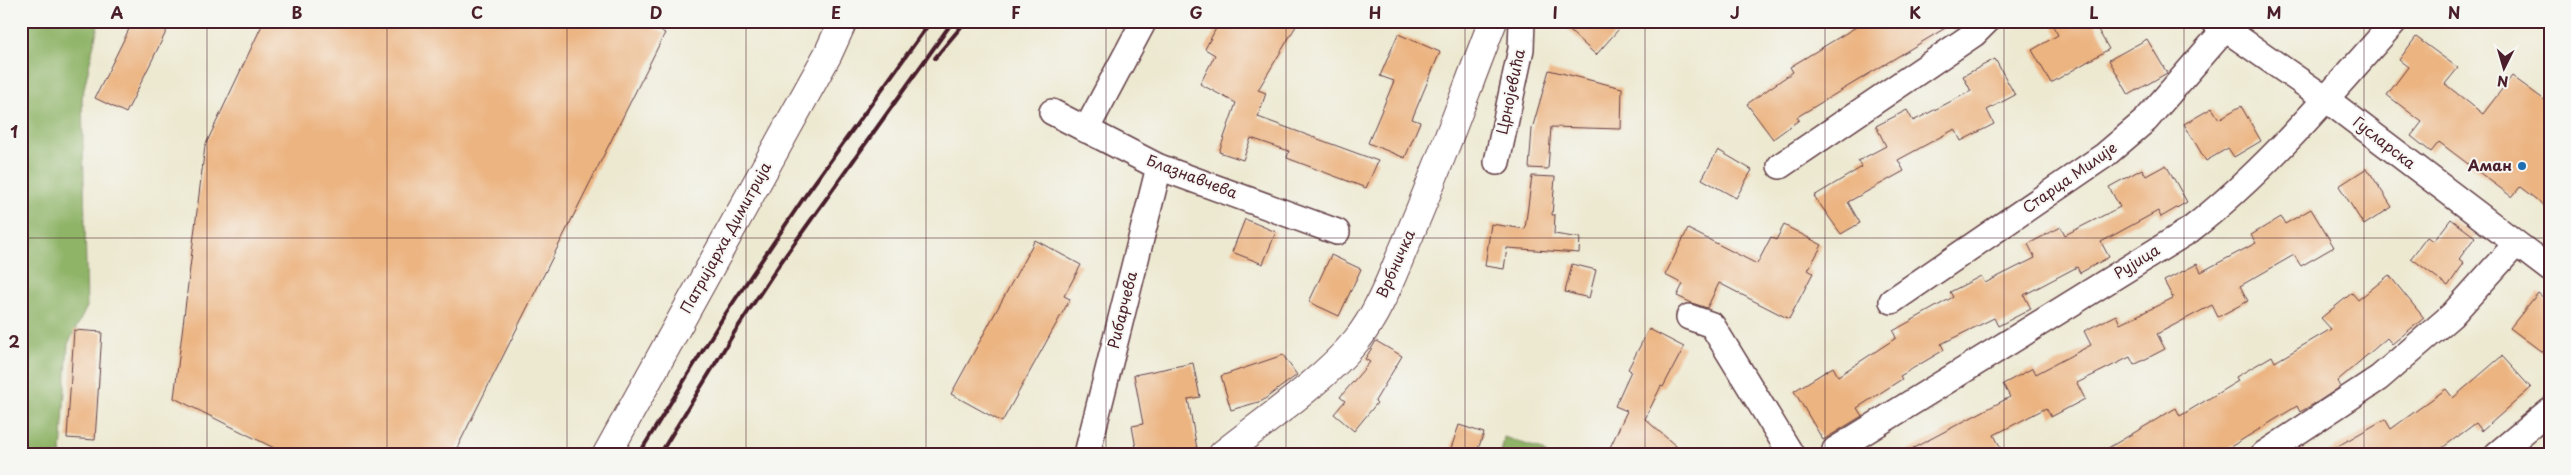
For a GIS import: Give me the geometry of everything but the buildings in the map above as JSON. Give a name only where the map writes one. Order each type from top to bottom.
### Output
[{"type":"street","name":"Патријарха Димитрија","points":[[607,454],[828,54],[843,21]]},
{"type":"street","points":[[1086,130],[1144,21]]},
{"type":"street","name":"Врбничка","points":[[1223,454],[1326,371],[1356,341],[1367,326],[1412,228],[1493,21]]},
{"type":"street","name":"Црнојевића","points":[[1497,162],[1521,49],[1522,21]]},
{"type":"street","points":[[1780,166],[1974,34],[1987,21]]},
{"type":"street","name":"Рујица","points":[[1835,450],[2190,230],[2255,176],[2395,21]]},
{"type":"street","name":"Гусларска","points":[[2220,25],[2326,98],[2516,244],[2546,260]]},
{"type":"street","name":"Старца Милије","points":[[1892,301],[2105,155],[2152,113],[2220,25]]},
{"type":"street","name":"Блазнавчева","points":[[1052,112],[1158,166],[1337,232]]},
{"type":"street","name":"Рибарчева","points":[[1087,454],[1158,166]]},
{"type":"street","points":[[2264,454],[2379,378],[2452,315],[2516,244]]},
{"type":"street","points":[[1701,321],[1791,454]]},
{"type":"street","points":[[2497,454],[2550,410]]},
{"type":"green space","points":[[21,21],[99,21],[82,98],[87,307],[68,344],[61,454],[21,454]]},
{"type":"green space","points":[[1504,437],[1543,450],[1547,454],[1501,454]]},
{"type":"railway","points":[[639,454],[724,316],[805,196],[931,21]]},
{"type":"railway","points":[[660,454],[734,333],[781,262],[953,21]]},
{"type":"railway","points":[[935,58],[966,21]]},
{"type":"place","name":"Аман","points":[[2522,166]]}]
